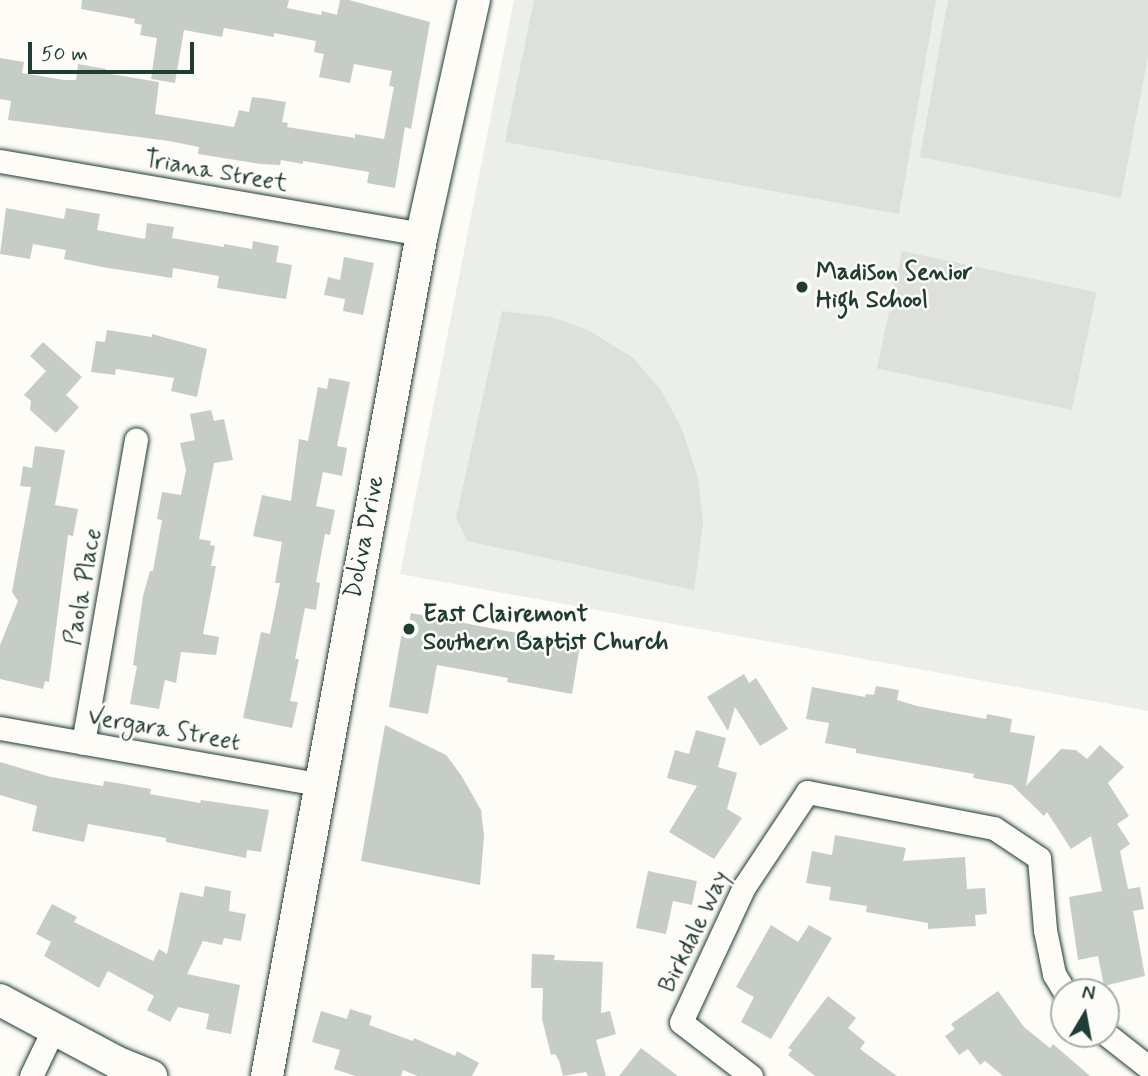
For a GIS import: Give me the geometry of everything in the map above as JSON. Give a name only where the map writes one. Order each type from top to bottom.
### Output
[{"type":"street","name":"Doliva Drive","points":[[267,1076],[422,234],[474,0]]},
{"type":"street","name":"Triana Street","points":[[0,161],[422,234]]},
{"type":"street","name":"Paola Place","points":[[83,743],[136,440]]},
{"type":"street","name":"Vergara Street","points":[[0,728],[319,784]]},
{"type":"street","name":"Birkdale Way","points":[[751,1076],[681,1022],[744,887],[807,792],[994,828],[1039,858],[1045,930],[1056,978]]},
{"type":"street","points":[[0,1000],[116,1062],[151,1076]]},
{"type":"street","points":[[31,1076],[54,1028]]},
{"type":"street","points":[[1120,1045],[1148,1067]]},
{"type":"shaded area","name":"Madison Senior High School","points":[[514,0],[1148,0],[1148,711],[400,574]]},
{"type":"shaded area","points":[[534,0],[936,0],[899,214],[505,142]]},
{"type":"shaded area","points":[[948,0],[1148,0],[1148,56],[1121,198],[920,157]]},
{"type":"shaded area","points":[[902,251],[1097,292],[1072,410],[877,368]]},
{"type":"shaded area","points":[[502,311],[552,317],[590,331],[633,358],[661,390],[682,429],[698,478],[703,524],[694,590],[467,541],[456,518]]},
{"type":"building","points":[[82,0],[289,0],[287,8],[321,15],[322,11],[337,15],[340,0],[349,0],[430,22],[411,129],[405,127],[395,188],[367,183],[369,172],[303,161],[303,164],[281,160],[280,165],[260,164],[198,154],[199,147],[169,141],[8,120],[11,101],[0,99],[0,58],[24,62],[22,73],[64,80],[76,80],[78,64],[106,69],[105,73],[159,82],[155,114],[234,127],[239,110],[249,112],[252,97],[262,98],[286,102],[282,122],[288,123],[287,127],[355,138],[355,134],[384,139],[394,87],[389,86],[392,71],[354,64],[350,83],[319,77],[324,54],[314,52],[316,41],[224,28],[222,37],[184,30],[175,83],[151,79],[157,38],[140,35],[142,25],[134,23],[135,19],[81,9]]},
{"type":"building","points":[[6,208],[64,219],[66,208],[100,214],[97,230],[145,239],[147,223],[174,227],[172,238],[224,247],[224,244],[252,249],[253,241],[279,246],[276,262],[292,265],[286,299],[217,288],[219,276],[173,268],[172,278],[102,267],[64,259],[66,250],[33,244],[30,259],[0,254]]},
{"type":"building","points":[[344,257],[374,263],[363,315],[343,311],[345,299],[324,295],[328,277],[340,280]]},
{"type":"building","points":[[107,330],[152,337],[152,334],[207,349],[197,397],[171,391],[174,378],[116,369],[115,375],[91,372],[96,341],[105,342]]},
{"type":"building","points":[[43,342],[82,377],[66,395],[79,407],[56,433],[30,410],[31,401],[24,395],[46,371],[30,356]]},
{"type":"building","points":[[329,378],[350,382],[337,446],[347,448],[342,476],[323,472],[316,506],[335,510],[330,535],[325,534],[316,582],[320,583],[316,610],[305,608],[295,659],[299,659],[290,701],[298,702],[292,728],[243,718],[261,632],[270,634],[280,583],[275,583],[282,542],[253,536],[262,495],[291,501],[299,439],[308,441],[318,387],[327,389]]},
{"type":"building","points":[[211,410],[214,421],[224,419],[233,460],[214,463],[199,539],[211,541],[210,545],[215,546],[211,566],[216,566],[203,634],[219,637],[216,655],[181,652],[176,683],[165,680],[159,709],[130,704],[137,666],[133,665],[143,596],[150,571],[153,571],[162,520],[157,519],[162,492],[181,495],[186,470],[180,443],[195,440],[190,414]]},
{"type":"building","points":[[35,446],[65,450],[55,505],[78,509],[73,536],[68,535],[49,682],[45,681],[43,689],[0,679],[0,645],[18,601],[12,592],[31,487],[20,486],[23,466],[32,468]]},
{"type":"building","points":[[411,613],[580,645],[572,694],[507,682],[508,678],[437,665],[428,714],[389,707],[402,632],[407,633]]},
{"type":"building","points":[[744,674],[749,683],[756,678],[788,729],[760,746],[735,707],[728,731],[707,697]]},
{"type":"building","points":[[876,686],[899,690],[897,700],[917,706],[986,719],[987,714],[1012,719],[1010,732],[1035,736],[1026,786],[1061,749],[1076,750],[1087,759],[1100,745],[1124,767],[1108,783],[1129,816],[1117,824],[1130,844],[1120,851],[1128,889],[1140,887],[1144,909],[1133,911],[1145,976],[1120,982],[1120,978],[1102,978],[1098,956],[1078,960],[1069,897],[1102,891],[1091,836],[1071,849],[1047,812],[1044,816],[1012,785],[973,778],[974,774],[856,753],[856,749],[825,743],[829,723],[806,719],[812,687],[865,697],[866,694],[874,695]]},
{"type":"building","points":[[385,725],[446,755],[461,775],[481,810],[484,836],[480,885],[361,861]]},
{"type":"building","points":[[696,730],[726,738],[718,767],[737,773],[727,809],[742,818],[714,859],[669,832],[697,786],[667,778],[675,750],[689,754]]},
{"type":"building","points":[[0,762],[51,777],[103,786],[104,781],[151,789],[150,794],[200,803],[201,800],[269,810],[261,852],[247,850],[246,858],[166,842],[166,838],[88,824],[84,842],[32,831],[37,806],[0,795]]},
{"type":"building","points":[[835,835],[906,848],[903,861],[965,857],[967,889],[985,888],[987,914],[975,915],[976,926],[928,929],[928,923],[866,912],[867,906],[829,900],[831,887],[806,883],[812,851],[832,855]]},
{"type":"building","points":[[648,871],[697,881],[692,905],[673,901],[666,934],[636,928]]},
{"type":"building","points":[[205,886],[231,891],[229,911],[246,914],[241,941],[224,938],[222,945],[203,941],[187,974],[240,985],[231,1034],[206,1029],[209,1014],[178,1007],[170,1022],[147,1010],[154,996],[108,971],[99,988],[44,956],[51,942],[36,934],[52,904],[77,917],[74,922],[153,961],[159,949],[167,954],[180,892],[203,897]]},
{"type":"building","points":[[771,925],[798,942],[809,925],[832,938],[771,1039],[741,1022],[754,997],[736,987]]},
{"type":"building","points":[[532,954],[555,955],[554,960],[603,962],[601,1013],[610,1011],[616,1034],[596,1040],[606,1076],[588,1076],[586,1072],[563,1076],[555,1054],[551,1055],[542,1019],[543,988],[531,988]]},
{"type":"building","points":[[998,991],[1024,1027],[1050,1048],[1058,1048],[1090,1076],[1003,1076],[985,1061],[980,1065],[968,1049],[959,1055],[945,1036],[955,1029],[951,1024]]},
{"type":"building","points":[[828,996],[856,1018],[848,1028],[865,1042],[860,1049],[897,1076],[815,1076],[788,1055],[792,1050],[788,1048]]},
{"type":"building","points":[[350,1009],[372,1016],[369,1025],[413,1041],[414,1038],[455,1056],[457,1051],[479,1063],[472,1076],[417,1076],[403,1070],[401,1076],[355,1076],[334,1069],[340,1050],[312,1042],[321,1011],[347,1019]]},
{"type":"building","points":[[641,1048],[678,1076],[619,1076]]},
{"type":"place","name":"Madison Senior High School","points":[[802,287]]},
{"type":"place","name":"East Clairemont Southern Baptist Church","points":[[409,629]]}]
